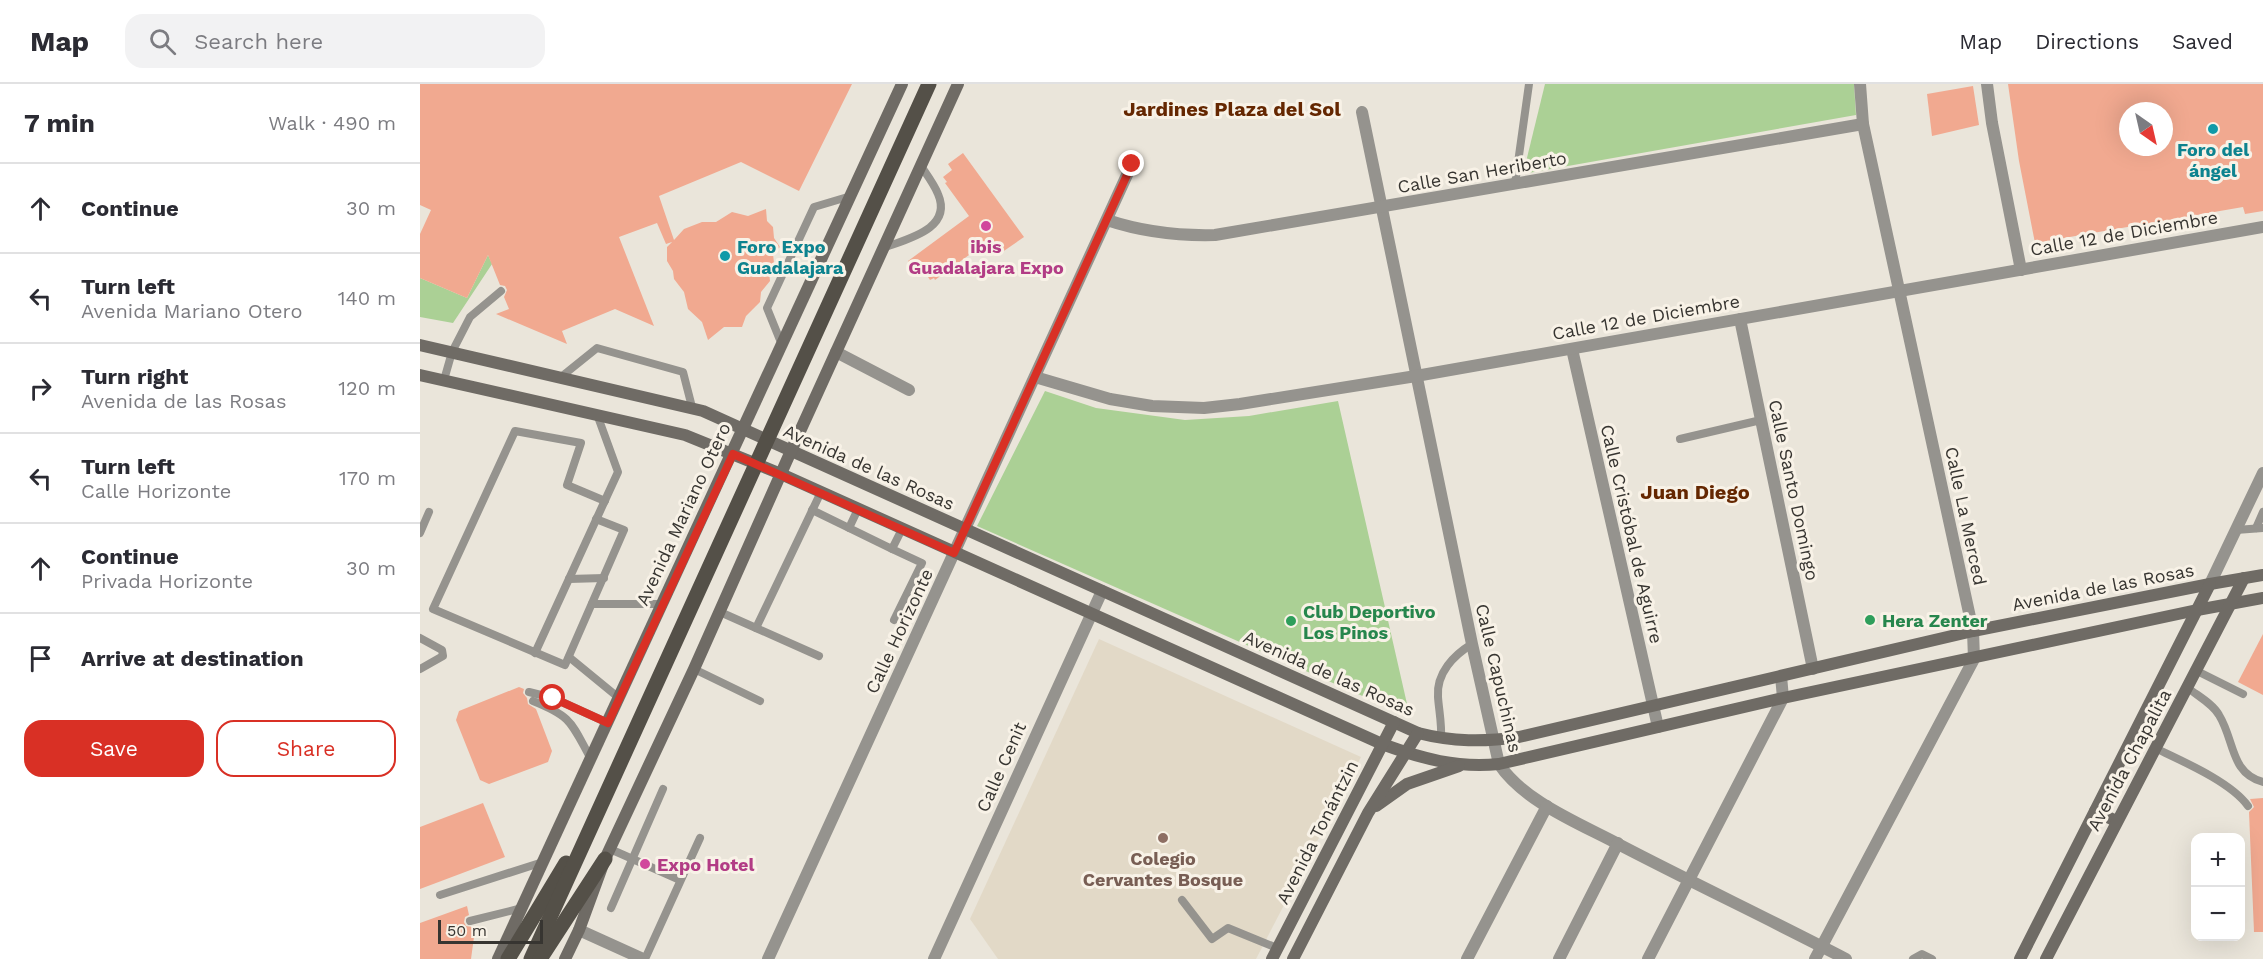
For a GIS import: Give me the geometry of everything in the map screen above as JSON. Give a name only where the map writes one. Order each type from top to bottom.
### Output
[{"type":"main road","points":[[531,959],[929,84]]},
{"type":"main road","points":[[508,959],[602,804]]},
{"type":"main road","points":[[540,959],[608,854]]},
{"type":"street","name":"Avenida Mariano Otero","points":[[498,959],[902,84]]},
{"type":"street","points":[[565,959],[579,930],[608,854],[720,612],[958,84]]},
{"type":"street","name":"Calle La Merced","points":[[1860,84],[1863,124],[1973,631],[1974,659]]},
{"type":"street","points":[[1987,84],[1992,123],[2020,270]]},
{"type":"street","name":"Calle Capuchinas","points":[[1362,112],[1499,764],[1519,786],[1547,806],[1846,959]]},
{"type":"street","name":"Calle San Heriberto","points":[[1107,220],[1156,234],[1215,235],[1863,124]]},
{"type":"street","name":"Calle Horizonte","points":[[768,959],[1132,164]]},
{"type":"street","name":"Calle 12 de Diciembre","points":[[1035,376],[1110,399],[1175,408],[1204,408],[1416,376],[2263,227]]},
{"type":"street","name":"Calle Santo Domingo","points":[[1740,319],[1813,669]]},
{"type":"street","name":"Avenida de las Rosas","points":[[420,345],[693,407],[1418,733],[1456,741],[1494,741],[1519,737],[1973,631],[2263,575]]},
{"type":"street","name":"Calle Cristóbal de Aguirre","points":[[1572,349],[1658,727]]},
{"type":"street","points":[[836,352],[909,390]]},
{"type":"street","points":[[420,375],[685,435],[781,474],[1382,744],[1404,753],[1461,766]]},
{"type":"street","points":[[2210,584],[2263,473]]},
{"type":"street","name":"Avenida Chapalita","points":[[2046,959],[2244,578]]},
{"type":"street","name":"Avenida Chapalita","points":[[2020,959],[2210,584]]},
{"type":"street","name":"Calle Cenit","points":[[933,959],[1101,591]]},
{"type":"street","points":[[1368,813],[1382,800],[1407,784],[1461,766],[1499,764],[1783,698],[2263,598]]},
{"type":"street","points":[[1815,959],[1974,659]]},
{"type":"street","points":[[1648,959],[1783,698],[1781,676]]},
{"type":"street","name":"Avenida Tonántzin","points":[[1275,953],[1394,722]]},
{"type":"street","name":"Avenida Tonántzin","points":[[1293,959],[1368,813],[1418,733]]},
{"type":"street","points":[[1467,959],[1547,806]]},
{"type":"street","points":[[2095,811],[2116,821]]},
{"type":"street","points":[[1559,959],[1618,843]]},
{"type":"street","points":[[579,930],[644,959]]},
{"type":"lane","points":[[1515,184],[1528,84]]},
{"type":"lane","points":[[883,248],[929,230],[940,218],[942,206],[938,193],[921,166]]},
{"type":"lane","points":[[782,345],[767,308],[771,298],[814,207],[851,196]]},
{"type":"lane","points":[[444,381],[452,352],[470,317],[501,291]]},
{"type":"lane","points":[[561,377],[597,348],[683,372],[693,407]]},
{"type":"lane","points":[[535,653],[618,472],[598,417]]},
{"type":"lane","points":[[1680,439],[1761,420]]},
{"type":"lane","points":[[596,519],[624,530],[565,665],[433,609],[515,431],[581,443],[567,485],[605,501]]},
{"type":"lane","points":[[756,628],[821,492]]},
{"type":"lane","points":[[849,528],[858,509]]},
{"type":"lane","points":[[812,510],[922,563],[894,620]]},
{"type":"lane","points":[[420,533],[429,512]]},
{"type":"lane","points":[[2236,530],[2259,528],[2263,512]]},
{"type":"lane","points":[[892,549],[902,529]]},
{"type":"lane","points":[[569,579],[604,578]]},
{"type":"lane","points":[[592,604],[663,604]]},
{"type":"lane","points":[[720,612],[819,656]]},
{"type":"lane","points":[[420,638],[442,650],[442,656],[420,669]]},
{"type":"lane","points":[[1440,739],[1441,716],[1437,694],[1441,678],[1458,653],[1472,644]]},
{"type":"lane","points":[[569,657],[620,698]]},
{"type":"lane","points":[[694,669],[760,701]]},
{"type":"lane","points":[[2196,671],[2243,694]]},
{"type":"lane","points":[[2188,688],[2218,712],[2228,731],[2235,759],[2243,772],[2263,782]]},
{"type":"lane","points":[[529,692],[553,698],[608,723]]},
{"type":"lane","points":[[533,702],[557,711],[570,721],[591,759]]},
{"type":"lane","points":[[2155,748],[2187,763],[2241,795],[2248,806]]},
{"type":"lane","points":[[611,908],[663,789]]},
{"type":"lane","points":[[644,959],[700,838]]},
{"type":"lane","points":[[608,854],[631,858],[680,880]]},
{"type":"lane","points":[[440,895],[543,862]]},
{"type":"lane","points":[[1182,900],[1212,939],[1228,928],[1275,953]]},
{"type":"lane","points":[[470,921],[522,908]]},
{"type":"lane","points":[[1913,959],[1922,954],[1932,959]]},
{"type":"shaded area","name":"Colegio Cervantes Bosque","points":[[1099,639],[1361,757],[1256,959],[998,959],[970,919]]},
{"type":"green space","points":[[1545,84],[1854,84],[1856,115],[1523,174]]},
{"type":"green space","points":[[488,255],[492,264],[453,323],[420,317],[420,278],[467,298]]},
{"type":"green space","name":"Club Deportivo Los Pinos","points":[[1045,391],[1096,408],[1185,420],[1249,416],[1338,401],[1410,717],[977,526]]},
{"type":"building","points":[[420,84],[852,84],[799,191],[741,162],[659,196],[674,240],[684,229],[702,222],[716,222],[732,212],[748,216],[766,209],[767,221],[773,227],[774,238],[780,247],[773,254],[774,263],[769,272],[770,281],[761,292],[760,302],[746,316],[742,327],[724,327],[708,340],[702,322],[688,309],[684,292],[674,279],[673,271],[667,261],[667,247],[672,242],[666,244],[657,223],[619,237],[654,326],[615,309],[562,331],[567,344],[496,314],[509,309],[504,297],[507,290],[505,286],[500,285],[488,255],[467,298],[420,278],[420,234],[431,210],[420,205]]},
{"type":"building","points":[[2008,84],[2263,84],[2263,211],[2245,214],[2243,207],[2035,243],[2019,161]]},
{"type":"building","points":[[1973,86],[1979,125],[1932,136],[1927,94]]},
{"type":"building","name":"ibis Guadalajara Expo","points":[[963,153],[1024,237],[998,255],[988,241],[935,280],[934,278],[930,280],[924,271],[918,276],[908,261],[969,216],[943,177],[952,170],[948,164]]},
{"type":"building","points":[[2263,634],[2263,695],[2238,682]]},
{"type":"building","points":[[519,687],[524,689],[523,693],[528,704],[536,709],[552,751],[548,762],[489,784],[480,780],[456,720],[459,711]]},
{"type":"building","points":[[2263,798],[2263,932],[2254,932],[2249,812],[2254,807],[2250,799]]},
{"type":"building","points":[[483,803],[505,857],[420,889],[420,827]]},
{"type":"building","points":[[467,906],[469,915],[465,917],[464,922],[466,926],[472,927],[474,937],[471,959],[420,959],[420,923]]},
{"type":"place","name":"Foro del ángel","points":[[2213,129]]},
{"type":"place","name":"ibis Guadalajara Expo","points":[[986,226]]},
{"type":"place","name":"Foro Expo Guadalajara","points":[[725,256]]},
{"type":"place","name":"Hera Zenter","points":[[1870,620]]},
{"type":"place","name":"Club Deportivo Los Pinos","points":[[1291,621]]},
{"type":"place","name":"Colegio Cervantes Bosque","points":[[1163,838]]},
{"type":"place","name":"Expo Hotel","points":[[645,864]]},
{"type":"district","name":"Jardines Plaza del Sol","points":[[1232,109]]},
{"type":"district","name":"Juan Diego","points":[[1695,492]]},
{"type":"route","points":[[553,698],[608,723],[733,454],[954,553],[1132,164]]}]
